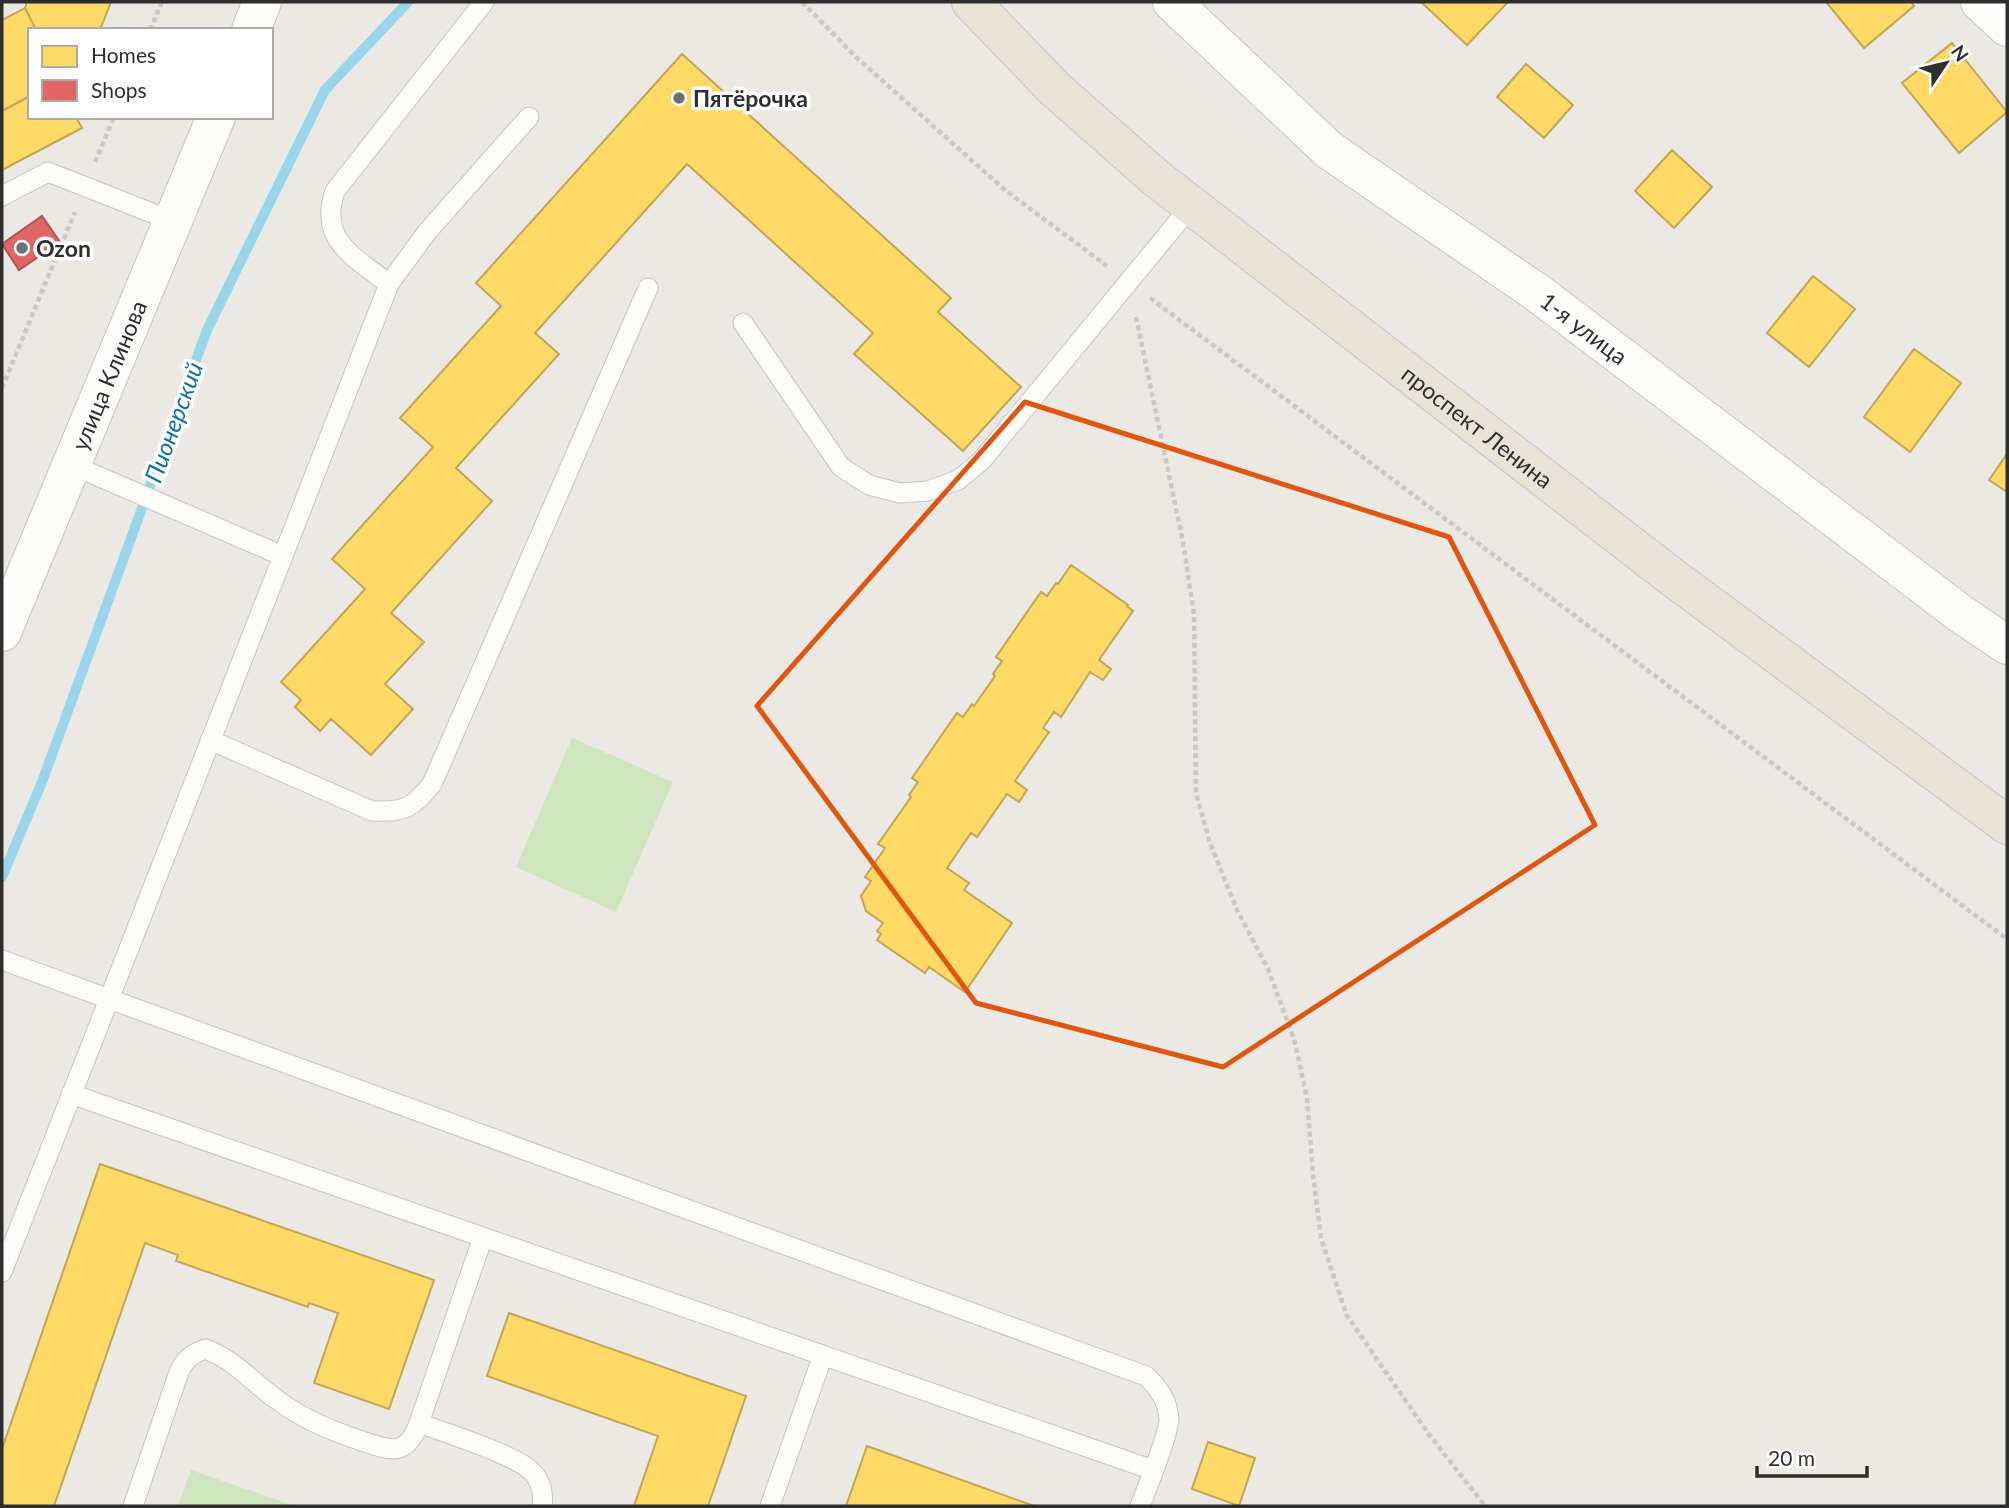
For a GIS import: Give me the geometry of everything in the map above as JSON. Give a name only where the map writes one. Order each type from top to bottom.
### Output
[{"type":"main road","name":"проспект Ленина","points":[[971,2],[1055,89],[1156,178],[1683,585],[2007,825]]},
{"type":"street","points":[[252,28],[262,2]]},
{"type":"street","name":"1-я улица","points":[[1172,2],[1329,150],[1539,294],[1961,614],[2007,645]]},
{"type":"street","points":[[1980,2],[2007,27]]},
{"type":"street","name":"улица Клинова","points":[[2,632],[215,119]]},
{"type":"lane","points":[[389,284],[342,247],[330,224],[330,205],[335,191],[484,2]]},
{"type":"lane","points":[[2,1272],[389,284],[427,232],[529,117]]},
{"type":"lane","points":[[2,195],[48,172],[174,222]]},
{"type":"lane","points":[[743,323],[841,467],[869,485],[900,493],[928,491],[958,480],[982,460],[1191,205]]},
{"type":"lane","points":[[210,740],[372,811],[396,812],[416,803],[432,784],[648,288]]},
{"type":"lane","points":[[72,465],[283,556]]},
{"type":"lane","points":[[2,960],[1146,1376],[1157,1386],[1165,1400],[1170,1421],[1140,1506]]},
{"type":"lane","points":[[71,1094],[1153,1470]]},
{"type":"lane","points":[[133,1506],[179,1372],[185,1361],[194,1353],[205,1349],[230,1360],[277,1400],[316,1425],[382,1448],[397,1449],[407,1445],[414,1438],[483,1237]]},
{"type":"lane","points":[[770,1506],[822,1355]]},
{"type":"lane","points":[[419,1423],[515,1461],[532,1471],[541,1486],[542,1506]]},
{"type":"path","points":[[151,28],[162,2]]},
{"type":"path","points":[[802,2],[867,68],[1005,190],[2007,939]]},
{"type":"path","points":[[2,388],[113,119]]},
{"type":"path","points":[[1129,282],[1183,542],[1194,614],[1196,793],[1210,843],[1237,910],[1268,969],[1294,1040],[1307,1098],[1321,1238],[1347,1316],[1430,1436],[1485,1506]]},
{"type":"highlighted area","points":[[1025,402],[1449,537],[1595,825],[1223,1067],[976,1003],[757,706]]},
{"type":"green space","points":[[572,738],[673,782],[616,912],[516,867]]},
{"type":"green space","points":[[191,1470],[295,1506],[178,1506]]},
{"type":"building: Homes","points":[[27,2],[111,2],[101,28],[35,28],[25,8]]},
{"type":"building: Homes","points":[[1421,2],[1508,2],[1467,45]]},
{"type":"building: Homes","points":[[1826,2],[1911,2],[1914,6],[1864,48]]},
{"type":"building: Homes","points":[[25,8],[35,28],[28,28],[28,97],[2,111],[2,20]]},
{"type":"building: Homes","points":[[1952,43],[2007,112],[1959,153],[1902,83]]},
{"type":"building: Homes","points":[[682,54],[951,298],[938,312],[1021,387],[963,451],[854,354],[873,333],[687,164],[535,333],[559,354],[456,468],[492,501],[391,613],[424,642],[385,684],[413,709],[371,755],[331,719],[320,731],[295,707],[301,700],[281,682],[365,589],[332,559],[433,447],[400,418],[501,306],[476,283]]},
{"type":"building: Homes","points":[[1526,64],[1573,105],[1544,138],[1497,97]]},
{"type":"building: Homes","points":[[28,97],[28,119],[77,119],[82,128],[2,170],[2,111]]},
{"type":"building: Homes","points":[[1672,150],[1712,187],[1674,228],[1635,191]]},
{"type":"building: Homes","points":[[1813,276],[1855,309],[1809,367],[1767,333]]},
{"type":"building: Homes","points":[[1914,349],[1961,383],[1910,452],[1864,417]]},
{"type":"building: Homes","points":[[2007,454],[2007,492],[1989,480]]},
{"type":"building: Homes","points":[[1071,565],[1133,611],[1099,660],[1111,669],[1103,680],[1090,672],[1061,717],[1054,712],[1043,728],[1049,732],[1015,781],[1027,790],[1019,802],[1007,794],[977,837],[971,833],[947,868],[969,883],[964,890],[1012,923],[965,992],[929,967],[925,973],[877,940],[881,934],[877,931],[883,923],[866,911],[861,896],[871,881],[865,877],[885,848],[878,844],[911,797],[909,795],[918,782],[912,778],[957,713],[963,717],[995,676],[993,674],[1002,661],[996,657],[1041,592],[1047,596]]},
{"type":"building: Homes","points":[[100,1164],[434,1280],[389,1409],[314,1383],[338,1313],[309,1303],[308,1307],[176,1261],[178,1255],[145,1243],[54,1506],[2,1506],[2,1449]]},
{"type":"building: Homes","points":[[509,1313],[746,1396],[708,1506],[634,1506],[658,1436],[487,1376]]},
{"type":"building: Homes","points":[[1208,1442],[1255,1458],[1239,1506],[1192,1489]]},
{"type":"building: Homes","points":[[867,1446],[1034,1506],[846,1506]]},
{"type":"building: Shops","points":[[42,216],[60,242],[19,270],[2,244]]},
{"type":"waterway","name":"Пионерский","points":[[2,877],[42,782],[207,330],[325,90],[408,2]]},
{"type":"place","name":"Пятёрочка","points":[[679,98]]},
{"type":"place","name":"Ozon","points":[[22,248]]}]
